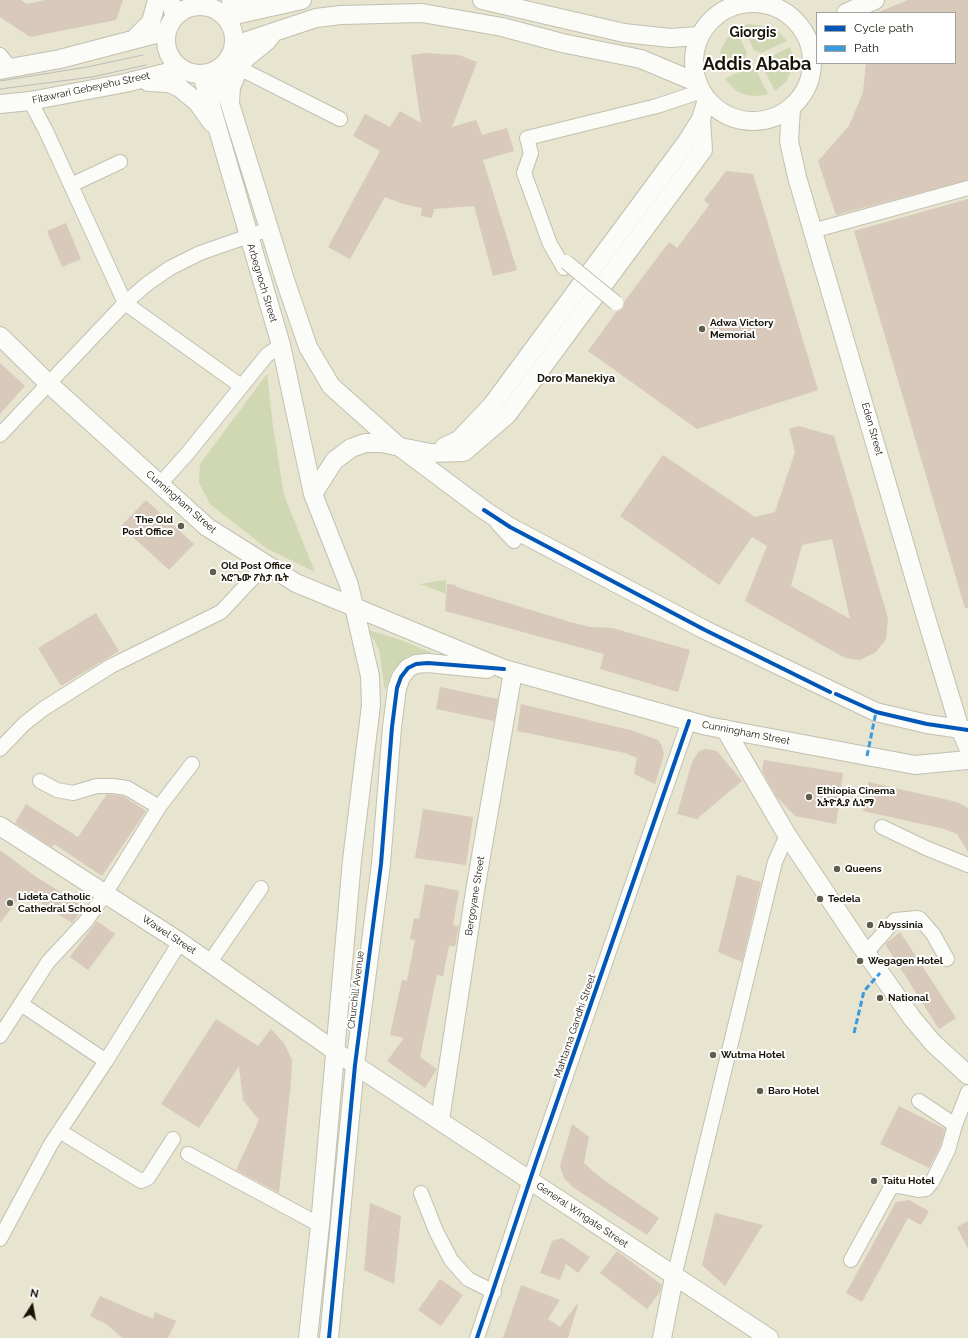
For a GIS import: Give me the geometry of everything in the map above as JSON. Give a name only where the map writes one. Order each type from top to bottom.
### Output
[{"type":"main road","points":[[132,40],[151,22],[157,0]]},
{"type":"main road","points":[[231,0],[246,5],[282,4]]},
{"type":"main road","points":[[226,17],[302,0]]},
{"type":"main road","points":[[482,0],[624,33],[670,38],[700,36]]},
{"type":"main road","points":[[848,12],[875,0]]},
{"type":"main road","points":[[235,45],[316,18],[341,14],[422,13],[502,27],[562,43],[640,59],[702,91],[719,110],[734,118],[747,121],[775,118],[791,108],[802,97],[810,82],[813,66],[810,26],[794,18],[782,5],[739,2],[716,16],[706,25],[700,36],[695,51],[694,67],[702,91],[701,119],[688,140],[492,405],[459,440],[430,453],[397,445],[365,443],[351,448],[334,462],[313,494]]},
{"type":"main road","points":[[4,65],[60,59],[132,40],[171,16],[196,3],[213,9],[226,17],[233,30],[235,45],[232,56],[226,64],[210,73],[191,74],[181,69],[173,61],[168,52],[166,42],[171,16]]},
{"type":"main road","points":[[230,104],[231,87],[239,68],[246,58],[267,41],[274,32]]},
{"type":"main road","name":"Fitawrari Gebeyehu Street","points":[[0,104],[30,101],[118,84],[181,69]]},
{"type":"main road","points":[[210,73],[230,104],[308,347],[331,386],[397,445],[484,510],[510,527],[705,630],[876,712],[927,724],[964,730]]},
{"type":"main road","name":"Arbegnoch Street","points":[[210,73],[224,144],[248,236],[281,346],[313,494]]},
{"type":"main road","points":[[118,84],[153,82],[169,83],[180,88],[197,102],[224,144]]},
{"type":"main road","name":"Eden Street","points":[[791,108],[789,141],[812,231],[968,747]]},
{"type":"main road","name":"Cunningham Street","points":[[0,336],[49,384],[207,527],[296,583],[509,671],[689,721],[915,765],[968,760]]},
{"type":"main road","name":"Churchill Avenue","points":[[308,1338],[310,1298],[320,1225],[334,1051],[352,860],[371,705],[368,666],[349,585],[313,494]]},
{"type":"main road","name":"Churchill Avenue","points":[[329,1338],[355,1065],[380,864],[397,688],[401,677],[408,668],[416,664],[428,664]]},
{"type":"main road","name":"Cunningham Street","points":[[428,664],[509,671]]},
{"type":"main road","name":"Bergoyane Street","points":[[440,1120],[509,671]]},
{"type":"main road","points":[[725,729],[787,835],[866,953],[924,1033],[968,1075]]},
{"type":"main road","name":"Wawel Street","points":[[0,826],[210,962],[355,1065]]},
{"type":"main road","name":"General Wingate Street","points":[[355,1065],[440,1120],[674,1277],[769,1338]]},
{"type":"main road","points":[[662,1338],[674,1277]]},
{"type":"street","points":[[239,68],[340,119]]},
{"type":"street","points":[[619,304],[565,265],[550,244],[524,173],[531,153],[527,138],[657,106],[702,91]]},
{"type":"street","points":[[30,101],[46,131],[125,303],[241,386]]},
{"type":"street","points":[[71,185],[120,162]]},
{"type":"street","points":[[812,231],[968,188]]},
{"type":"street","points":[[0,434],[125,303],[158,275],[182,261],[269,229]]},
{"type":"street","points":[[160,484],[187,454],[267,354],[281,346]]},
{"type":"street","points":[[484,510],[514,542]]},
{"type":"street","points":[[0,750],[24,724],[44,709],[111,666],[221,612],[266,564]]},
{"type":"street","name":"Mahtama Gandhi Street","points":[[477,1338],[494,1292],[530,1180],[689,721]]},
{"type":"street","points":[[0,1036],[48,962],[86,921],[105,894],[159,807],[192,764]]},
{"type":"street","points":[[40,782],[57,790],[73,792],[97,786],[127,788],[159,807]]},
{"type":"street","points":[[882,827],[926,848],[968,865]]},
{"type":"street","points":[[674,1277],[775,862],[787,835]]},
{"type":"street","points":[[210,962],[260,888]]},
{"type":"street","points":[[866,953],[895,920],[917,918],[920,919],[933,934],[947,959]]},
{"type":"street","points":[[0,1239],[51,1144],[61,1132],[180,942]]},
{"type":"street","points":[[21,1004],[106,1061]]},
{"type":"street","points":[[851,1260],[891,1187],[898,1186],[922,1190],[926,1189],[932,1182],[948,1150],[955,1125],[968,1092]]},
{"type":"street","points":[[919,1101],[955,1125]]},
{"type":"street","points":[[61,1132],[133,1178],[142,1181],[148,1178],[173,1140]]},
{"type":"street","points":[[188,1154],[320,1225]]},
{"type":"street","points":[[421,1193],[436,1231],[451,1260],[468,1279],[494,1292]]},
{"type":"green space","points":[[749,24],[771,27],[777,30],[787,41],[761,53],[754,50],[742,26]]},
{"type":"green space","points":[[736,30],[747,53],[744,62],[722,72],[719,61],[721,49],[727,38]]},
{"type":"green space","points":[[790,47],[792,54],[792,69],[786,82],[775,91],[762,66],[764,60]]},
{"type":"green space","points":[[747,68],[756,70],[768,94],[757,96],[746,95],[736,91],[725,79]]},
{"type":"green space","points":[[267,374],[273,426],[284,495],[315,572],[266,548],[210,504],[199,483],[200,464]]},
{"type":"green space","points":[[446,580],[446,594],[420,584]]},
{"type":"green space","points":[[368,630],[401,640],[432,653],[408,656],[392,671],[385,691],[379,649]]},
{"type":"building","points":[[0,0],[21,0],[27,4],[45,0],[123,0],[116,20],[30,37],[0,17]]},
{"type":"building","points":[[908,0],[968,0],[968,180],[836,215],[818,161],[849,126],[863,92],[866,64],[956,64],[956,12],[878,12]]},
{"type":"building","points":[[425,53],[459,55],[477,62],[452,127],[476,120],[482,135],[507,128],[514,151],[483,160],[517,270],[493,276],[474,206],[434,209],[432,218],[421,216],[422,208],[403,204],[385,197],[350,259],[328,247],[380,151],[353,136],[365,114],[390,127],[400,111],[421,123],[411,55]]},
{"type":"building","name":"Adwa Victory Memorial","points":[[726,171],[753,174],[818,390],[697,429],[588,351],[617,311],[623,308],[624,302],[669,242],[677,248],[709,205],[704,200]]},
{"type":"building","points":[[968,199],[968,608],[965,608],[854,231]]},
{"type":"building","points":[[66,223],[81,259],[62,267],[47,231]]},
{"type":"building","points":[[0,363],[25,386],[0,414]]},
{"type":"building","points":[[799,426],[834,436],[888,618],[886,639],[876,652],[860,660],[845,658],[745,601],[767,546],[752,537],[719,585],[620,516],[663,455],[755,517],[775,512],[795,452],[789,429]],"holes":[[[832,539],[850,619],[791,586],[802,545]]]},
{"type":"building","points":[[146,500],[194,544],[169,570],[121,526]]},
{"type":"building","points":[[447,584],[456,585],[456,587],[570,622],[590,627],[612,628],[690,650],[678,692],[600,669],[604,654],[445,611]]},
{"type":"building","points":[[96,613],[119,651],[61,686],[38,648]]},
{"type":"building","points":[[440,687],[498,699],[494,721],[436,709]]},
{"type":"building","points":[[521,704],[630,730],[658,740],[662,746],[664,754],[655,784],[634,774],[637,758],[625,753],[517,731]]},
{"type":"building","points":[[706,749],[717,751],[742,781],[697,819],[677,814],[692,762],[699,751]]},
{"type":"building","name":"Ethiopia Cinema ኢትዮጲያ ሲኒማ","points":[[764,760],[843,773],[836,824],[795,816],[776,796],[762,771]]},
{"type":"building","points":[[868,782],[957,802],[968,808],[968,852],[957,834],[944,829],[863,811]]},
{"type":"building","points":[[107,794],[123,796],[146,811],[102,876],[54,844],[52,847],[15,823],[26,804],[78,837]]},
{"type":"building","points":[[423,809],[473,817],[466,865],[415,858]]},
{"type":"building","points":[[0,850],[35,876],[84,907],[72,923],[24,892],[0,923]]},
{"type":"building","points":[[737,875],[761,882],[742,962],[718,952]]},
{"type":"building","points":[[425,884],[459,891],[453,925],[459,926],[455,946],[449,946],[443,976],[437,975],[420,1057],[437,1069],[425,1088],[387,1061],[404,1038],[390,1035],[402,980],[407,981],[415,940],[410,939],[414,918],[419,919]]},
{"type":"building","points":[[97,921],[115,934],[88,970],[70,957]]},
{"type":"building","points":[[900,932],[956,1018],[939,1029],[885,944]]},
{"type":"building","points":[[216,1019],[258,1046],[271,1029],[284,1043],[292,1060],[279,1193],[236,1170],[259,1120],[243,1100],[239,1066],[199,1128],[161,1104]]},
{"type":"building","points":[[899,1106],[945,1129],[940,1147],[929,1168],[880,1144]]},
{"type":"building","points":[[572,1124],[589,1137],[584,1163],[601,1178],[659,1218],[647,1235],[574,1188],[564,1178],[560,1166]]},
{"type":"building","points":[[909,1200],[929,1211],[921,1225],[908,1218],[862,1302],[846,1293],[896,1202]]},
{"type":"building","points":[[370,1203],[401,1216],[394,1284],[364,1270]]},
{"type":"building","points":[[715,1213],[763,1225],[725,1286],[702,1265]]},
{"type":"building","points":[[968,1221],[968,1249],[957,1227]]},
{"type":"building","points":[[562,1238],[590,1257],[578,1273],[566,1264],[560,1280],[540,1273],[552,1241]]},
{"type":"building","points":[[617,1251],[662,1285],[660,1292],[647,1309],[600,1273]]},
{"type":"building","points":[[440,1279],[463,1295],[441,1326],[418,1310]]},
{"type":"building","points":[[521,1285],[560,1300],[548,1319],[560,1327],[577,1304],[578,1305],[568,1338],[503,1338]]},
{"type":"building","points":[[100,1296],[153,1319],[155,1312],[176,1321],[168,1338],[124,1338],[106,1324],[90,1316]]},
{"type":"tram line","points":[[0,81],[87,67],[143,55]]},
{"type":"tram line","points":[[0,89],[92,77],[146,65]]},
{"type":"marked path","points":[[867,756],[876,712]]},
{"type":"marked path","points":[[854,1033],[864,991],[880,973]]},
{"type":"cycle path","points":[[484,510],[510,527],[705,630],[830,692]]},
{"type":"cycle path","points":[[329,1338],[355,1065],[381,864],[392,727],[397,688],[401,677],[408,668],[416,664],[428,663],[504,669]]},
{"type":"cycle path","points":[[836,694],[876,712],[927,724],[968,730]]},
{"type":"cycle path","points":[[477,1338],[536,1162],[689,721]]},
{"type":"place","name":"Adwa Victory Memorial","points":[[702,329]]},
{"type":"place","name":"The Old Post Office","points":[[181,526]]},
{"type":"place","name":"Old Post Office አሮጌው ፖስታ ቤት","points":[[213,572]]},
{"type":"place","name":"Ethiopia Cinema ኢትዮጲያ ሲኒማ","points":[[809,797]]},
{"type":"place","name":"Queens","points":[[837,869]]},
{"type":"place","name":"Tedela","points":[[820,899]]},
{"type":"place","name":"Lideta Catholic Cathedral School","points":[[10,903]]},
{"type":"place","name":"Abyssinia","points":[[870,925]]},
{"type":"place","name":"Wegagen Hotel","points":[[860,961]]},
{"type":"place","name":"National","points":[[880,998]]},
{"type":"place","name":"Wutma Hotel","points":[[713,1055]]},
{"type":"place","name":"Baro Hotel","points":[[760,1091]]},
{"type":"place","name":"Taitu Hotel","points":[[874,1181]]},
{"type":"district","name":"Giorgis","points":[[753,33]]},
{"type":"district","name":"Addis Ababa","points":[[757,65]]},
{"type":"district","name":"Doro Manekiya","points":[[576,379]]}]
